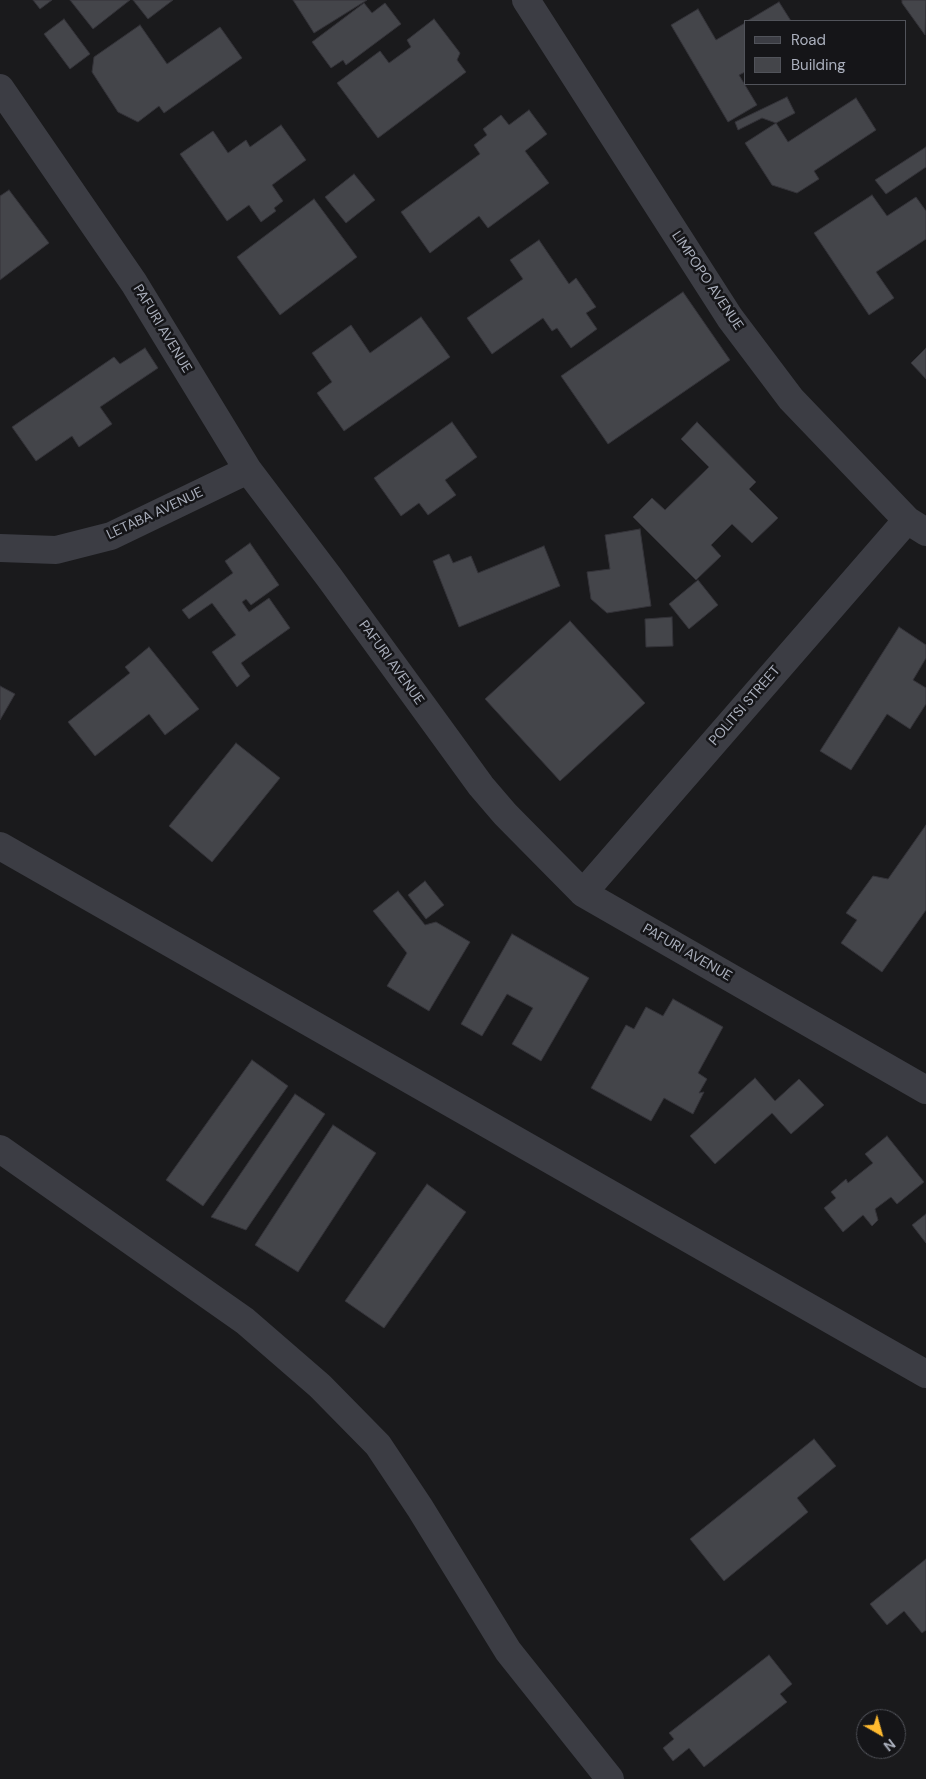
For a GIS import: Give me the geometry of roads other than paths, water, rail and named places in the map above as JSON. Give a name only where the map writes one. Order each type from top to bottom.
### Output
[{"type":"street","name":"LIMPOPO AVENUE","points":[[526,0],[730,318],[791,399],[917,526]]},
{"type":"street","name":"PAFURI AVENUE","points":[[0,88],[134,283],[248,470],[329,577],[481,786],[505,814],[583,893],[926,1090]]},
{"type":"street","name":"LETABA AVENUE","points":[[0,548],[56,550],[111,536],[248,470]]},
{"type":"street","name":"POLITSI STREET","points":[[583,893],[917,526]]},
{"type":"street","points":[[0,846],[926,1374]]},
{"type":"street","points":[[0,1149],[245,1321],[320,1386],[372,1439],[420,1508],[508,1651],[610,1779]]}]
